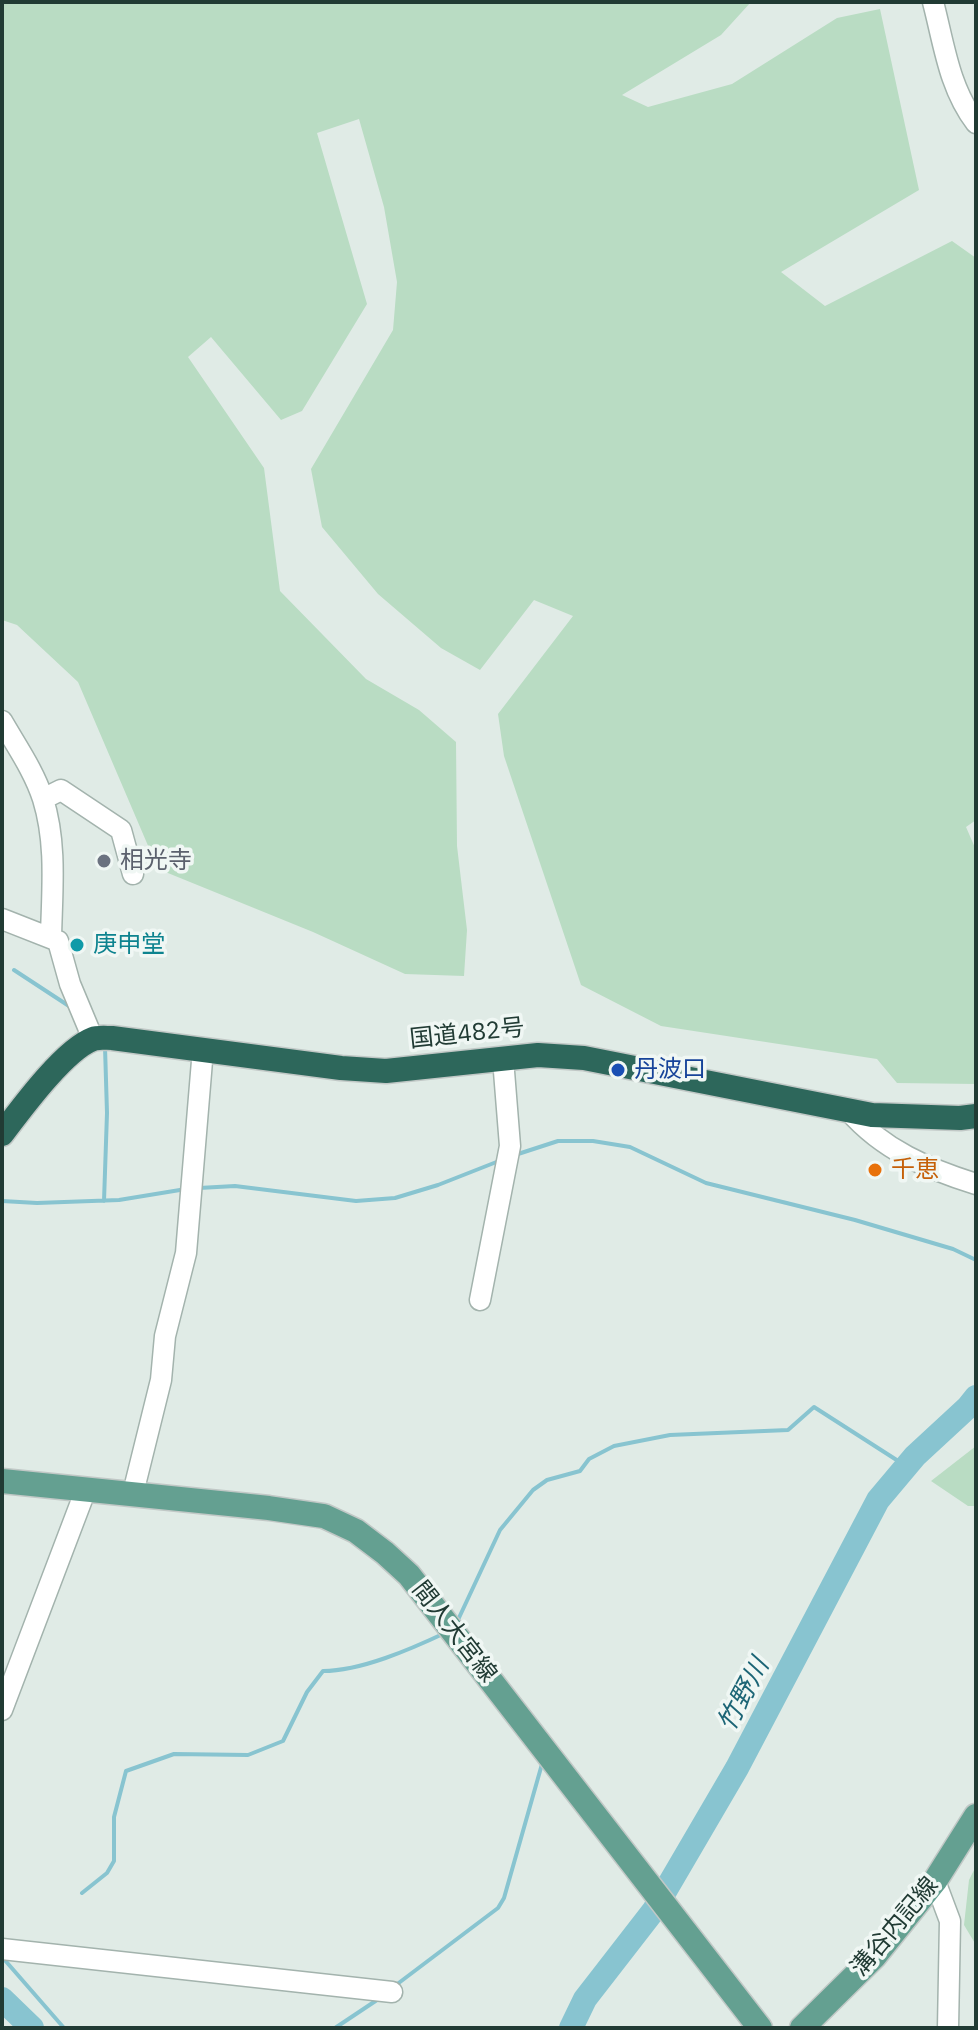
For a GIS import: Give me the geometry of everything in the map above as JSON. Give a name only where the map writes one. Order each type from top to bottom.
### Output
[{"type":"highway","name":"国道482号","points":[[93,1039],[112,1038],[341,1068],[386,1071],[538,1055],[584,1058],[849,1111],[910,1117],[976,1116]]},
{"type":"highway","points":[[2,1134],[34,1092],[73,1053],[93,1039]]},
{"type":"main road","name":"間人大宮線","points":[[2,1481],[324,1516],[356,1531],[409,1575],[760,2028]]},
{"type":"main road","name":"溝谷内記線","points":[[802,2028],[874,1957],[935,1881],[976,1816]]},
{"type":"street","points":[[933,2],[949,69],[962,105],[976,123]]},
{"type":"street","points":[[2,721],[28,764],[43,799],[53,854],[51,937]]},
{"type":"street","points":[[43,799],[61,790],[121,830],[133,874]]},
{"type":"street","points":[[2,919],[58,941],[70,984],[93,1039]]},
{"type":"street","points":[[133,1493],[161,1380],[165,1336],[186,1253],[203,1049]]},
{"type":"street","points":[[480,1300],[510,1146],[503,1059]]},
{"type":"street","points":[[849,1111],[861,1125],[901,1154],[936,1172],[976,1184]]},
{"type":"street","points":[[2,1710],[86,1489]]},
{"type":"street","points":[[935,1881],[950,1921],[948,2028]]},
{"type":"street","points":[[2,1949],[392,1992]]},
{"type":"green space","points":[[2,2],[751,2],[721,35],[622,95],[648,107],[732,84],[837,18],[880,9],[919,190],[781,272],[825,306],[952,241],[976,258],[976,820],[966,827],[976,850],[976,1084],[897,1083],[877,1059],[661,1026],[581,985],[504,756],[498,714],[573,616],[534,600],[480,670],[441,648],[378,594],[322,527],[311,469],[393,330],[397,282],[384,207],[359,119],[317,133],[367,304],[302,411],[281,420],[211,337],[188,357],[264,468],[280,591],[366,679],[419,710],[456,742],[457,846],[467,930],[464,976],[405,974],[313,932],[158,869],[78,682],[17,625],[2,620]]},
{"type":"green space","points":[[976,1446],[976,1506],[968,1506],[931,1481]]},
{"type":"green space","points":[[976,1866],[976,1945],[964,1925],[969,1880]]},
{"type":"waterway","points":[[14,970],[72,1008]]},
{"type":"waterway","points":[[104,1201],[107,1113],[105,1047]]},
{"type":"waterway","points":[[515,1155],[558,1141],[593,1141],[630,1147],[706,1183],[855,1220],[953,1249],[976,1260]]},
{"type":"waterway","points":[[199,1188],[235,1186],[356,1201],[395,1198],[499,1161]]},
{"type":"waterway","points":[[2,1201],[119,1200],[186,1189]]},
{"type":"waterway","name":"竹野川","points":[[571,2028],[585,1999],[654,1910],[737,1768],[878,1500],[915,1456],[976,1397]]},
{"type":"waterway","points":[[457,1622],[500,1530],[533,1490],[547,1480],[580,1471],[589,1459],[614,1446],[670,1435],[788,1430],[814,1407],[906,1466]]},
{"type":"waterway","points":[[82,1893],[107,1873],[114,1861],[114,1817],[126,1771],[174,1754],[248,1755],[283,1741],[307,1692],[323,1671],[369,1663],[445,1633]]},
{"type":"waterway","points":[[396,1985],[498,1908],[504,1898],[542,1764]]},
{"type":"waterway","points":[[3,1958],[64,2028]]},
{"type":"waterway","points":[[335,2028],[380,1998]]},
{"type":"waterway","points":[[2,1999],[32,2028]]},
{"type":"place","name":"相光寺","points":[[104,861]]},
{"type":"place","name":"庚申堂","points":[[77,945]]},
{"type":"place","name":"丹波口","points":[[618,1070]]},
{"type":"place","name":"千恵","points":[[875,1170]]}]
